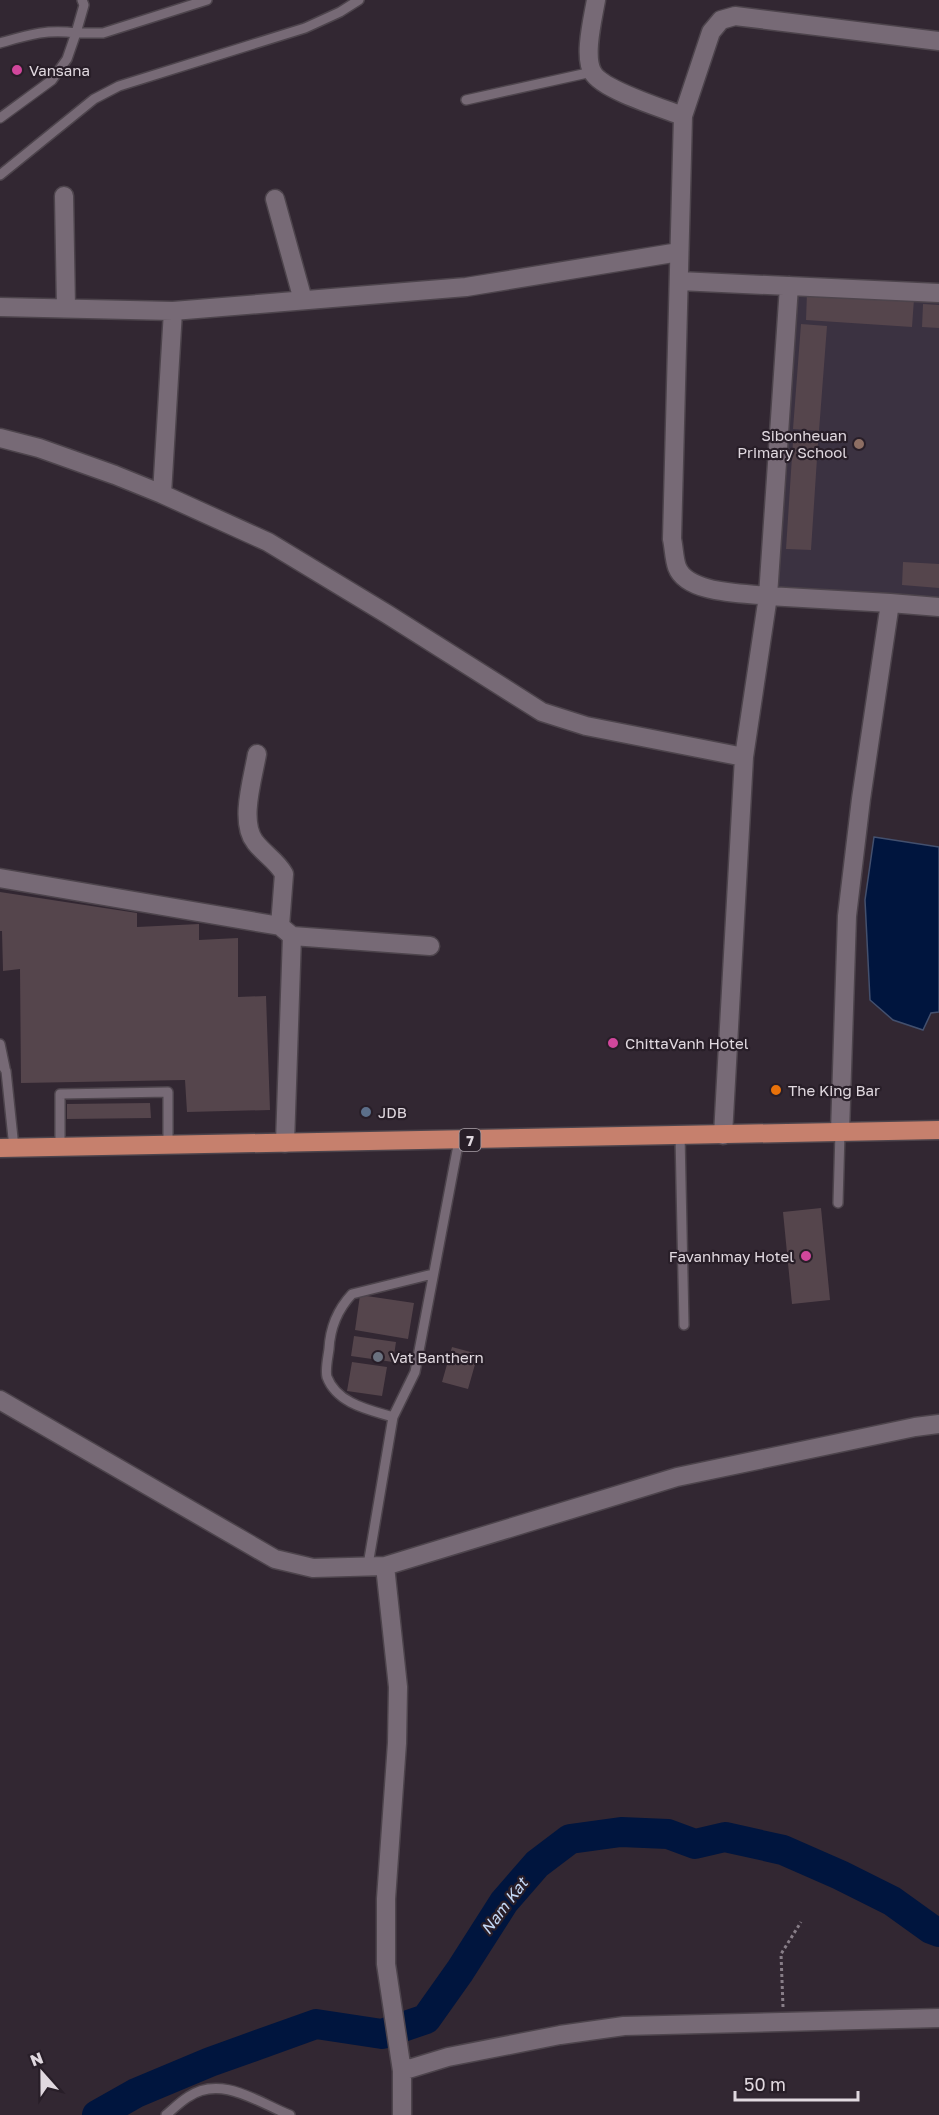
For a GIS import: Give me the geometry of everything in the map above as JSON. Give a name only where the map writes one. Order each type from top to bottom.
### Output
[{"type":"highway","name":"7","points":[[7,1148],[939,1130]]},
{"type":"street","points":[[596,0],[588,52],[592,72],[604,85],[683,116]]},
{"type":"street","points":[[939,41],[735,16],[721,20],[711,32],[683,116],[672,539],[678,569],[692,584],[720,591],[768,596],[939,607]]},
{"type":"street","points":[[64,196],[66,308]]},
{"type":"street","points":[[275,199],[303,300]]},
{"type":"street","points":[[0,307],[173,311],[466,287],[679,252]]},
{"type":"street","points":[[679,281],[939,293]]},
{"type":"street","points":[[723,1135],[744,757],[768,596],[789,286]]},
{"type":"street","points":[[162,494],[173,311]]},
{"type":"street","points":[[0,438],[39,448],[162,494],[268,543],[387,614],[542,712],[586,726],[744,757]]},
{"type":"street","points":[[840,1132],[847,916],[861,799],[890,603]]},
{"type":"street","points":[[257,754],[247,815],[249,833],[255,843],[280,867],[284,874],[285,1143]]},
{"type":"street","points":[[0,878],[286,931],[430,946]]},
{"type":"street","points":[[0,1400],[275,1559],[313,1568],[377,1566],[677,1478],[915,1427],[939,1424]]},
{"type":"street","points":[[377,1566],[398,1687],[397,1743],[386,1899],[386,1964],[402,2071],[402,2115]]},
{"type":"street","points":[[402,2071],[448,2057],[624,2026],[939,2018]]},
{"type":"lane","points":[[0,118],[52,80],[67,59],[84,5],[82,0]]},
{"type":"lane","points":[[0,43],[39,32],[103,33],[207,0]]},
{"type":"lane","points":[[0,175],[94,99],[118,86],[305,28],[340,12],[359,0]]},
{"type":"lane","points":[[466,100],[592,72]]},
{"type":"lane","points":[[0,1044],[6,1071],[7,1148]]},
{"type":"lane","points":[[0,1062],[6,1071]]},
{"type":"lane","points":[[60,1147],[60,1094],[168,1092],[168,1145]]},
{"type":"lane","points":[[838,1203],[840,1132]]},
{"type":"lane","points":[[680,1136],[684,1325]]},
{"type":"lane","points":[[377,1566],[393,1417],[415,1372],[459,1140]]},
{"type":"lane","points":[[393,1417],[351,1404],[335,1389],[326,1376],[329,1338],[342,1304],[352,1294],[433,1274]]},
{"type":"lane","points":[[166,2115],[190,2095],[212,2088],[238,2091],[290,2115]]},
{"type":"path","points":[[784,2021],[781,1954],[801,1922]]},
{"type":"shaded area","name":"Sibonheuan Primary School","points":[[789,286],[939,293],[939,607],[768,596]]},
{"type":"water","points":[[874,837],[939,847],[939,1012],[931,1013],[923,1030],[893,1020],[870,1000],[865,900]]},
{"type":"building","points":[[807,292],[914,299],[912,327],[806,320]]},
{"type":"building","points":[[923,304],[939,305],[939,328],[922,327]]},
{"type":"building","points":[[801,324],[827,326],[819,431],[793,429]]},
{"type":"building","points":[[793,441],[818,443],[811,550],[786,549]]},
{"type":"building","points":[[903,562],[939,564],[939,588],[902,585]]},
{"type":"building","points":[[0,892],[137,913],[137,927],[199,924],[199,940],[238,938],[238,997],[266,996],[270,1110],[187,1112],[185,1080],[21,1083],[20,969],[3,971]]},
{"type":"building","points":[[150,1103],[151,1118],[67,1119],[67,1104]]},
{"type":"building","name":"Favanhmay Hotel","points":[[821,1208],[830,1300],[792,1304],[783,1212]]},
{"type":"building","points":[[360,1295],[414,1303],[408,1339],[355,1330]]},
{"type":"building","points":[[354,1336],[396,1342],[393,1362],[351,1356]]},
{"type":"building","points":[[452,1347],[478,1354],[468,1389],[442,1382]]},
{"type":"building","points":[[352,1362],[387,1367],[382,1396],[347,1391]]},
{"type":"waterway","name":"Nam Kat","points":[[97,2115],[136,2093],[210,2062],[316,2024],[382,2034],[426,2019],[504,1902],[537,1864],[570,1839],[621,1832],[668,1834],[695,1844],[725,1837],[783,1850],[892,1901],[931,1929],[939,1932]]},
{"type":"place","name":"Vansana","points":[[17,70]]},
{"type":"place","name":"Sibonheuan Primary School","points":[[859,444]]},
{"type":"place","name":"ChittaVanh Hotel","points":[[613,1043]]},
{"type":"place","name":"The King Bar","points":[[776,1090]]},
{"type":"place","name":"JDB","points":[[366,1112]]},
{"type":"place","name":"Favanhmay Hotel","points":[[806,1256]]},
{"type":"place","name":"Vat Banthern","points":[[378,1357]]}]
